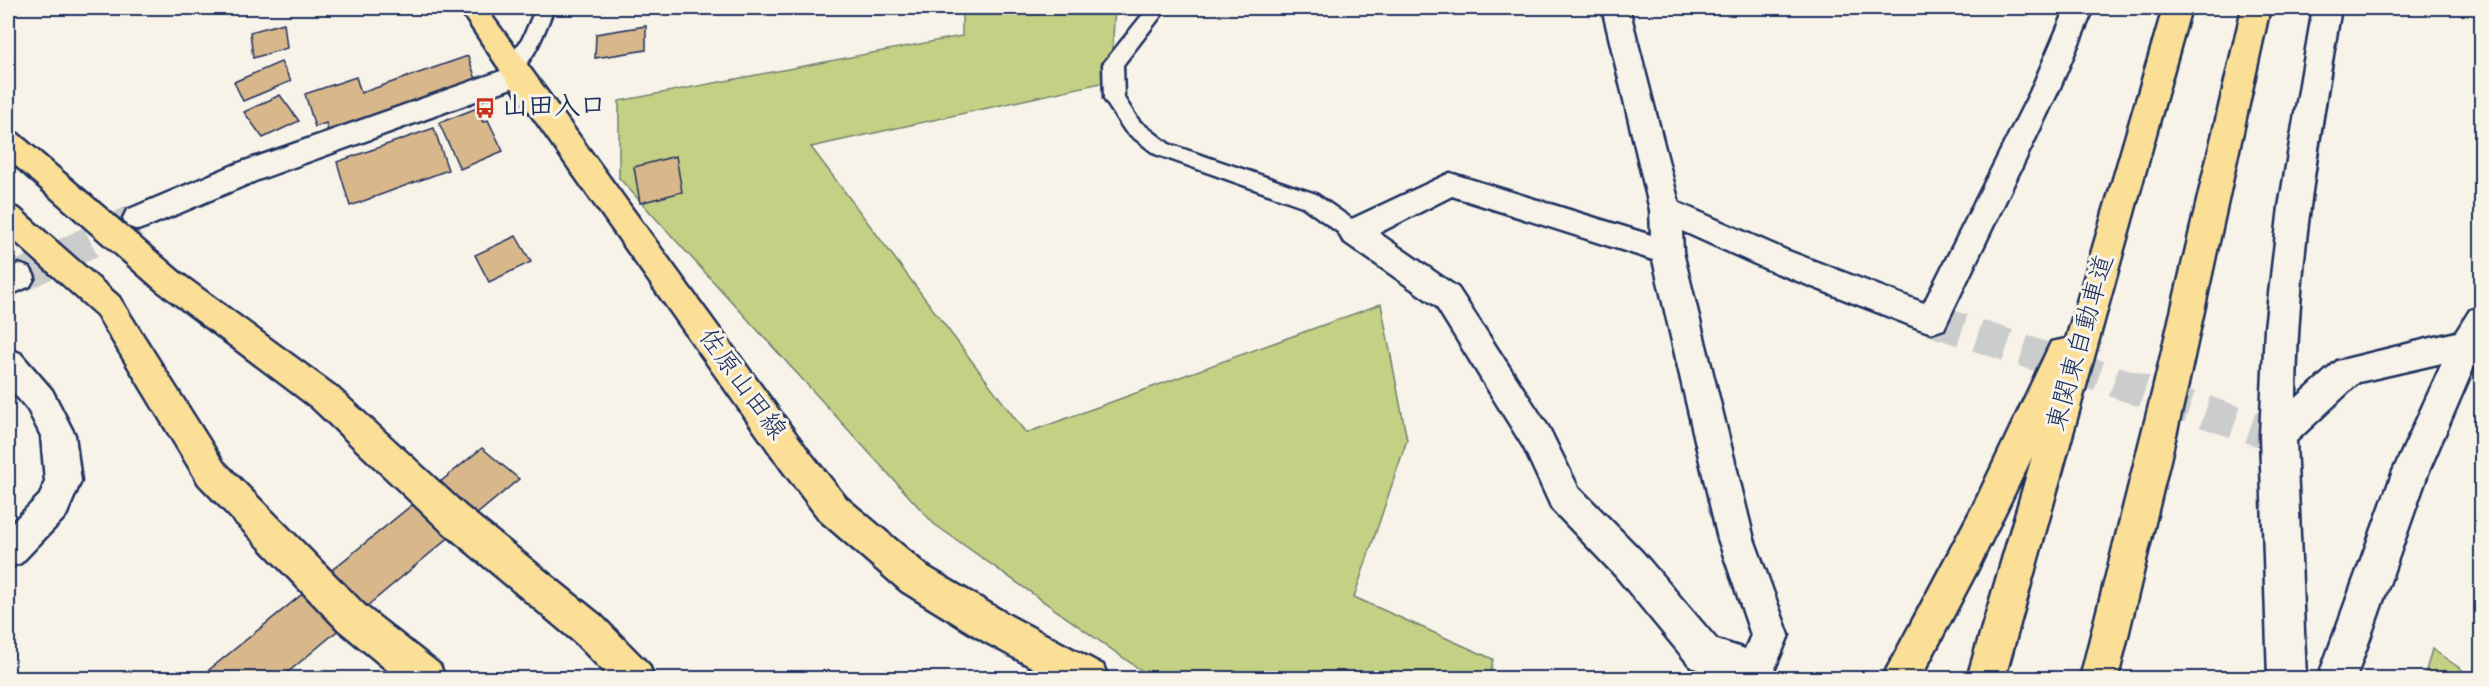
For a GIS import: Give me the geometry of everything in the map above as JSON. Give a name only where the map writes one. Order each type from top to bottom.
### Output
[{"type":"main road","name":"佐原山田線","points":[[472,8],[795,460],[833,509],[915,579],[998,629],[1089,678]]},
{"type":"main road","name":"東関東自動車道","points":[[1986,678],[2177,8]]},
{"type":"main road","points":[[2099,678],[2173,378],[2256,8]]},
{"type":"main road","points":[[8,142],[168,281],[324,397],[453,518],[588,629],[635,678]]},
{"type":"main road","points":[[8,217],[108,306],[211,473],[352,618],[426,678]]},
{"type":"main road","points":[[1901,678],[1924,639],[2007,472],[2107,256]]},
{"type":"street","points":[[1615,8],[1665,210],[1667,252],[1736,539],[1770,635],[1755,670],[1706,654],[1629,564],[1565,498],[1531,430],[1447,297],[1354,232],[1450,184],[1667,252]]},
{"type":"street","points":[[1665,210],[1775,259],[1932,320],[2044,92],[2080,8]]},
{"type":"street","points":[[2287,678],[2277,436],[2281,327],[2294,202],[2327,8]]},
{"type":"street","points":[[138,218],[247,172],[516,70]]},
{"type":"street","points":[[2277,436],[2349,371],[2474,331]]},
{"type":"street","points":[[2337,678],[2411,471],[2474,331]]},
{"type":"street","points":[[8,363],[40,400],[58,435],[63,481],[53,505],[8,550]]},
{"type":"lane","points":[[516,70],[545,8]]},
{"type":"lane","points":[[1158,8],[1113,64],[1114,99],[1132,126],[1162,149],[1309,200],[1354,232]]},
{"type":"green space","points":[[962,8],[1115,8],[1110,81],[811,147],[1026,433],[1381,304],[1407,440],[1354,597],[1493,659],[1490,678],[1152,678],[934,524],[619,178],[619,101],[962,36]]},
{"type":"green space","points":[[2432,649],[2474,678],[2424,678]]},
{"type":"building","points":[[284,23],[287,48],[253,58],[250,32]]},
{"type":"building","points":[[646,26],[646,50],[595,58],[596,34]]},
{"type":"building","points":[[468,56],[476,79],[328,132],[326,123],[315,127],[305,94],[356,77],[361,93]]},
{"type":"building","points":[[281,62],[291,81],[243,101],[234,82]]},
{"type":"building","points":[[280,95],[299,121],[263,138],[244,112]]},
{"type":"building","points":[[477,108],[483,122],[488,120],[503,151],[460,169],[439,123]]},
{"type":"building","points":[[434,128],[448,170],[350,206],[337,162]]},
{"type":"building","points":[[676,156],[682,192],[640,203],[634,167]]},
{"type":"building","points":[[516,236],[531,262],[489,282],[475,255]]},
{"type":"building","points":[[482,448],[519,479],[281,678],[199,678]]},
{"type":"tunnel","points":[[19,277],[138,218]]},
{"type":"tunnel","points":[[1932,320],[2277,436]]},
{"type":"place","name":"山田入口","points":[[485,108]]}]
